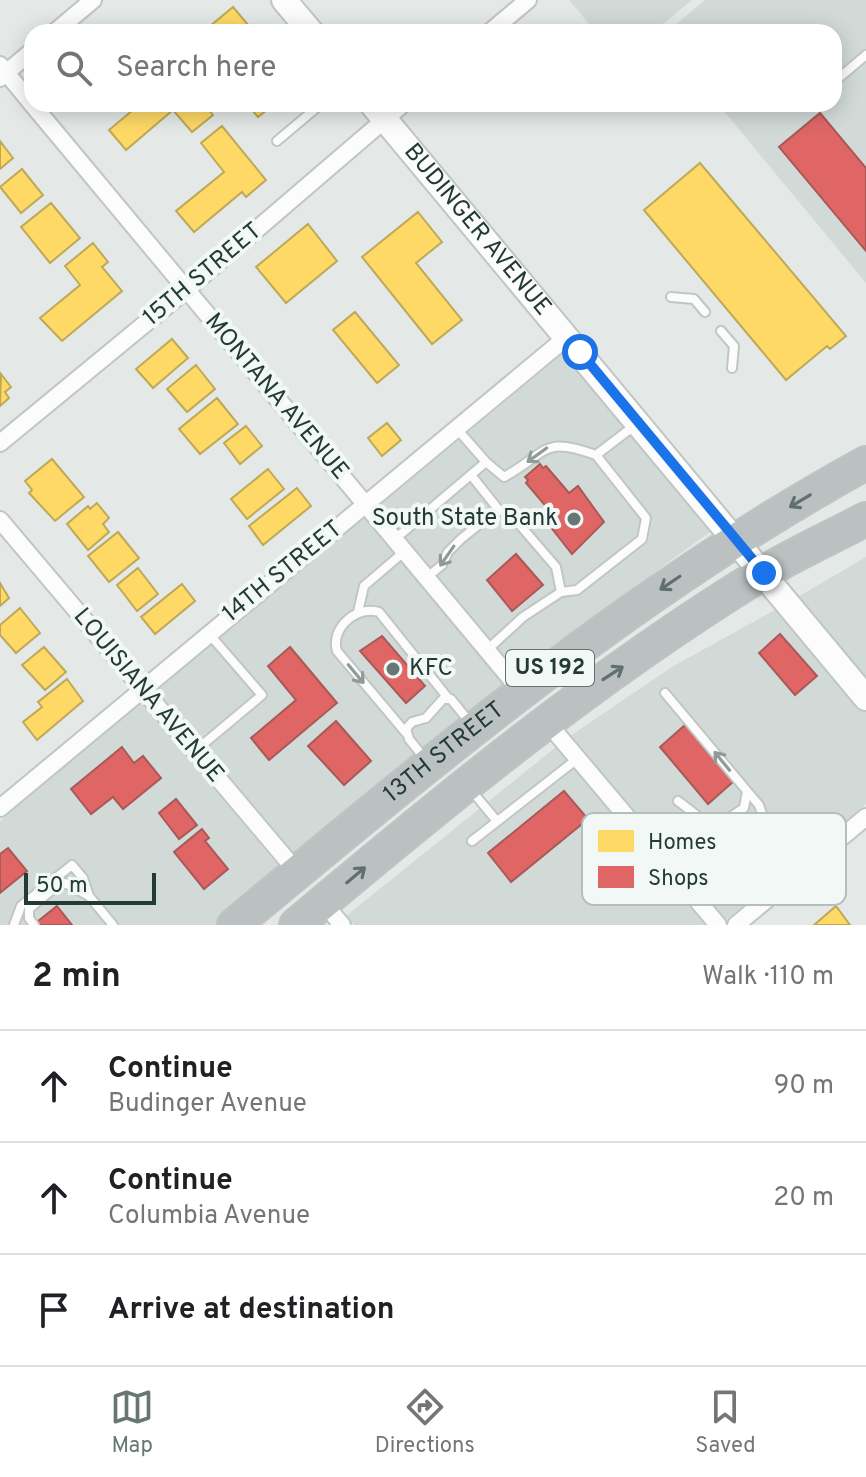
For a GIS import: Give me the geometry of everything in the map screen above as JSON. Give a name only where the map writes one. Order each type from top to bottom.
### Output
[{"type":"highway","name":"13TH STREET","points":[[234,925],[518,692],[639,604],[866,463]]},
{"type":"highway","name":"13TH STREET","points":[[296,925],[332,914],[474,776],[612,673],[764,573],[866,519]]},
{"type":"highway","points":[[546,721],[548,703],[555,686],[576,650]]},
{"type":"highway","points":[[474,776],[517,712],[518,692]]},
{"type":"highway","points":[[332,914],[321,889],[325,872],[347,832]]},
{"type":"highway","points":[[281,925],[295,895],[296,874]]},
{"type":"street","points":[[64,24],[93,0]]},
{"type":"street","points":[[284,0],[304,24]]},
{"type":"street","points":[[500,24],[528,0]]},
{"type":"street","points":[[2,72],[24,57]]},
{"type":"street","name":"MONTANA AVENUE","points":[[2,72],[24,95]]},
{"type":"street","name":"MONTANA AVENUE","points":[[39,112],[427,577],[510,678],[518,692]]},
{"type":"street","name":"15TH STREET","points":[[0,443],[186,290],[384,112]]},
{"type":"street","name":"BUDINGER AVENUE","points":[[389,112],[567,337],[866,698]]},
{"type":"street","name":"14TH STREET","points":[[0,808],[567,337]]},
{"type":"street","name":"LOUISIANA AVENUE","points":[[0,520],[296,874]]},
{"type":"street","points":[[546,721],[623,813]]},
{"type":"street","points":[[846,834],[866,817]]},
{"type":"street","points":[[700,905],[718,925]]},
{"type":"street","points":[[736,925],[760,905]]},
{"type":"lane","points":[[842,75],[866,55]]},
{"type":"lane","points":[[277,141],[311,112]]},
{"type":"lane","points":[[671,297],[694,299],[705,312]]},
{"type":"lane","points":[[721,331],[734,346],[732,368]]},
{"type":"lane","points":[[596,455],[638,423]]},
{"type":"lane","points":[[456,428],[504,477],[546,448],[568,444],[596,455],[646,518],[642,539],[577,590],[561,592],[523,617],[487,650]]},
{"type":"lane","points":[[358,612],[364,586],[400,545],[486,462]]},
{"type":"lane","points":[[471,475],[498,509],[513,517],[556,567],[561,592]]},
{"type":"lane","points":[[427,577],[442,565],[448,552],[461,539],[498,509]]},
{"type":"lane","points":[[430,764],[337,651],[336,635],[358,612],[370,610],[385,618],[474,728]]},
{"type":"lane","points":[[195,752],[262,695],[208,633]]},
{"type":"lane","points":[[665,693],[759,805],[762,813]]},
{"type":"lane","points":[[406,733],[409,725],[426,718],[439,702],[448,698]]},
{"type":"lane","points":[[472,841],[577,758]]},
{"type":"lane","points":[[474,776],[496,820]]},
{"type":"lane","points":[[736,813],[744,808],[747,791]]},
{"type":"lane","points":[[678,801],[694,813]]},
{"type":"lane","points":[[15,925],[21,906],[72,865],[83,878],[89,896],[113,925]]},
{"type":"lane","points":[[34,925],[29,918],[29,909],[58,885],[65,883],[89,896]]},
{"type":"shaded area","points":[[569,0],[692,0],[663,24],[589,24]]},
{"type":"shaded area","points":[[705,0],[866,0],[866,283],[725,112],[842,112],[842,24],[676,24]]},
{"type":"shaded area","points":[[566,351],[714,529],[518,673],[379,506]]},
{"type":"shaded area","points":[[365,517],[504,685],[296,859],[155,690]]},
{"type":"shaded area","points":[[866,557],[866,684],[796,598]]},
{"type":"shaded area","points":[[780,607],[866,712],[866,804],[846,821],[846,813],[635,813],[570,736],[672,667]]},
{"type":"shaded area","points":[[141,702],[282,870],[216,925],[0,925],[0,821]]},
{"type":"shaded area","points":[[556,747],[612,813],[582,813],[582,905],[689,905],[706,925],[354,925],[346,916]]},
{"type":"shaded area","points":[[713,905],[744,905],[726,920]]},
{"type":"building: Homes","points":[[233,7],[247,24],[213,24]]},
{"type":"building: Homes","points":[[130,112],[171,112],[126,150],[109,130]]},
{"type":"building: Homes","points":[[175,112],[211,112],[213,115],[192,132]]},
{"type":"building: Homes","points":[[222,126],[266,180],[246,197],[242,192],[194,232],[176,211],[224,172],[201,143]]},
{"type":"building: Homes","points":[[0,141],[13,158],[0,169]]},
{"type":"building: Homes","points":[[700,163],[846,336],[830,349],[827,346],[786,380],[644,210]]},
{"type":"building: Homes","points":[[22,169],[43,195],[21,213],[0,187]]},
{"type":"building: Homes","points":[[51,203],[80,238],[50,263],[21,227]]},
{"type":"building: Homes","points":[[418,212],[442,242],[416,263],[462,320],[432,344],[362,257]]},
{"type":"building: Homes","points":[[308,224],[337,261],[286,303],[256,267]]},
{"type":"building: Homes","points":[[93,243],[108,262],[102,267],[122,291],[62,341],[40,318],[80,285],[65,266]]},
{"type":"building: Homes","points":[[355,312],[399,365],[377,383],[333,330]]},
{"type":"building: Homes","points":[[172,339],[188,358],[153,388],[136,369]]},
{"type":"building: Homes","points":[[196,365],[215,389],[187,412],[167,389]]},
{"type":"building: Homes","points":[[1,374],[11,387],[5,392],[9,398],[0,406]]},
{"type":"building: Homes","points":[[217,398],[238,424],[200,454],[179,429]]},
{"type":"building: Homes","points":[[387,423],[401,440],[382,456],[368,438]]},
{"type":"building: Homes","points":[[246,426],[262,446],[240,464],[224,443]]},
{"type":"building: Homes","points":[[52,459],[84,497],[55,521],[29,493],[32,490],[25,481]]},
{"type":"building: Homes","points":[[268,469],[284,489],[247,519],[231,499]]},
{"type":"building: Homes","points":[[297,488],[311,506],[263,545],[249,526]]},
{"type":"building: Homes","points":[[97,503],[109,518],[103,524],[109,532],[88,550],[67,524],[88,506],[90,509]]},
{"type":"building: Homes","points":[[118,532],[139,558],[109,582],[88,556]]},
{"type":"building: Homes","points":[[138,568],[158,594],[137,611],[117,585]]},
{"type":"building: Homes","points":[[0,583],[9,598],[0,606]]},
{"type":"building: Homes","points":[[182,584],[195,601],[155,634],[141,617]]},
{"type":"building: Homes","points":[[20,608],[40,633],[16,653],[0,635],[0,625]]},
{"type":"building: Homes","points":[[44,647],[66,672],[45,690],[22,665]]},
{"type":"building: Homes","points":[[67,679],[83,701],[37,740],[23,722],[42,707],[38,702]]},
{"type":"building: Homes","points":[[836,906],[850,925],[814,925]]},
{"type":"building: Shops","points":[[820,113],[866,168],[866,251],[779,147]]},
{"type":"building: Shops","points":[[540,464],[543,468],[546,466],[569,493],[578,486],[604,522],[572,554],[542,516],[549,510],[526,483],[528,480],[525,477]]},
{"type":"building: Shops","points":[[516,554],[543,585],[512,611],[487,580]]},
{"type":"building: Shops","points":[[780,634],[817,676],[795,695],[759,653]]},
{"type":"building: Shops","name":"KFC","points":[[382,636],[425,686],[406,703],[360,651]]},
{"type":"building: Shops","points":[[290,647],[337,703],[269,760],[251,738],[296,700],[268,666]]},
{"type":"building: Shops","points":[[336,721],[371,761],[344,785],[308,746]]},
{"type":"building: Shops","points":[[685,725],[733,782],[708,804],[660,747]]},
{"type":"building: Shops","points":[[122,747],[134,763],[143,756],[161,778],[123,809],[113,797],[91,814],[71,789]]},
{"type":"building: Shops","points":[[564,791],[583,813],[582,824],[511,882],[488,853]]},
{"type":"building: Shops","points":[[176,799],[197,825],[179,839],[159,813]]},
{"type":"building: Shops","points":[[202,829],[209,838],[205,841],[228,869],[204,889],[174,852]]},
{"type":"building: Shops","points":[[8,848],[27,871],[0,893],[0,854]]},
{"type":"building: Shops","points":[[57,906],[72,925],[39,925],[37,922]]},
{"type":"place","name":"South State Bank","points":[[574,519]]},
{"type":"place","name":"KFC","points":[[393,669]]},
{"type":"route","points":[[580,352],[764,573]]}]
